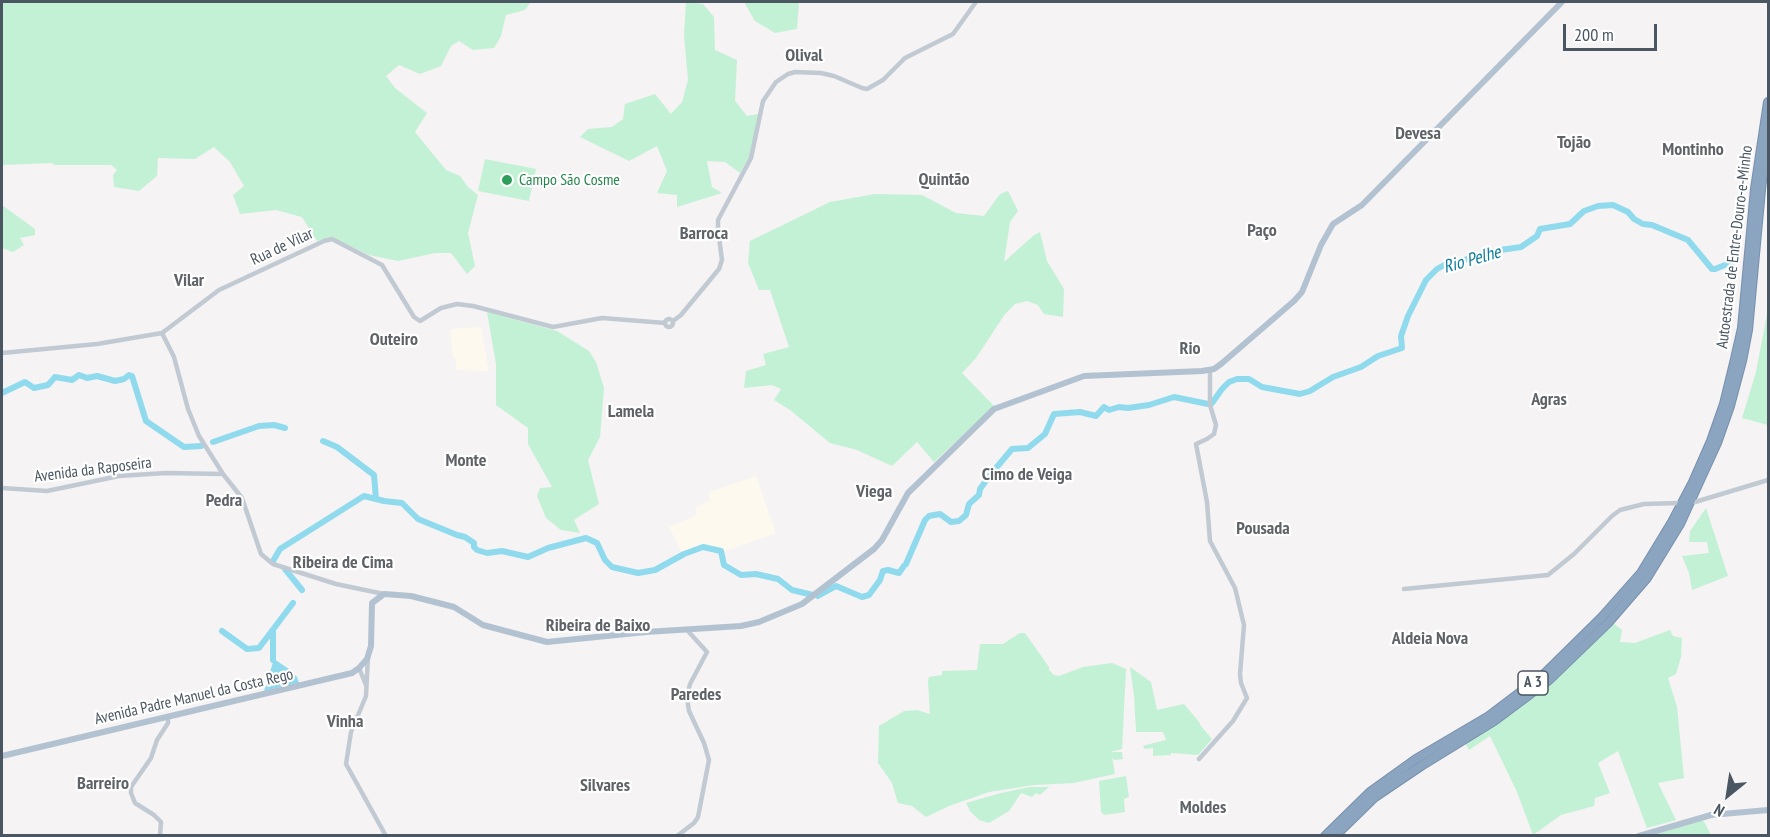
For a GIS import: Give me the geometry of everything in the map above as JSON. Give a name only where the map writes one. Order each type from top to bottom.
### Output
[{"type":"highway","name":"Autoestrada de Entre-Douro-e-Minho","points":[[1325,836],[1370,792],[1416,759],[1489,716],[1543,675],[1602,617],[1641,573],[1672,522],[1712,441],[1736,359],[1742,328],[1755,189],[1768,102]]},
{"type":"highway","name":"Autoestrada de Entre-Douro-e-Minho","points":[[1335,836],[1376,797],[1494,721],[1549,680],[1608,623],[1647,578],[1680,524],[1717,443],[1730,406],[1748,330],[1768,130]]},
{"type":"main road","points":[[374,601],[384,594],[411,596],[454,607],[483,625],[547,642],[749,625],[807,601],[879,544],[908,493],[994,409],[1076,378],[1102,374],[1210,370],[1221,364],[1294,301],[1306,285],[1321,245],[1333,224],[1362,206],[1562,2]]},
{"type":"main road","name":"Avenida Padre Manuel da Costa Rego","points":[[2,756],[352,673],[368,656],[374,601]]},
{"type":"main road","points":[[1639,836],[1711,815],[1768,810]]},
{"type":"street","name":"Rua de Vilar","points":[[2,352],[134,339],[162,333],[219,290],[328,239],[338,241],[382,265],[414,317],[420,321],[441,308],[456,304],[473,306],[553,327],[602,318],[665,323],[670,327],[712,279],[721,264],[718,220],[751,158],[763,101],[776,82],[795,72],[821,73],[867,89],[883,80],[905,57],[947,38],[957,29],[976,2]]},
{"type":"street","points":[[162,333],[174,357],[188,409],[200,436],[223,474],[244,502],[257,546],[266,559],[273,564],[336,584],[384,594]]},
{"type":"street","points":[[1198,759],[1233,721],[1247,698],[1240,674],[1245,632],[1242,614],[1235,588],[1210,541],[1207,502],[1196,444],[1214,434],[1216,425],[1210,405],[1210,370]]},
{"type":"street","name":"Avenida da Raposeira","points":[[2,488],[40,491],[119,476],[166,473],[223,474]]},
{"type":"street","points":[[1695,502],[1768,480]]},
{"type":"street","points":[[1404,589],[1548,575],[1574,554],[1620,510],[1644,504],[1680,503]]},
{"type":"street","points":[[367,590],[374,601]]},
{"type":"street","points":[[677,836],[694,824],[698,817],[707,771],[708,752],[689,711],[687,698],[690,684],[707,652],[687,630]]},
{"type":"street","points":[[368,656],[365,677],[366,696],[351,732],[346,764],[386,836]]},
{"type":"street","points":[[359,668],[365,677]]},
{"type":"street","points":[[352,673],[365,677]]},
{"type":"street","points":[[160,836],[162,826],[158,819],[135,803],[131,787],[151,758],[157,740],[168,723],[168,717]]},
{"type":"shaded area","points":[[481,327],[489,371],[456,370],[450,329]]},
{"type":"shaded area","points":[[756,476],[776,533],[726,551],[706,544],[682,553],[669,527],[697,515],[695,508],[710,500],[708,492]]},
{"type":"green space","points":[[2,2],[531,2],[525,10],[506,15],[501,36],[494,48],[473,50],[459,41],[451,46],[441,66],[420,74],[399,65],[386,76],[395,88],[427,113],[415,132],[446,170],[460,176],[478,195],[468,233],[475,266],[467,274],[451,253],[435,253],[398,261],[369,255],[332,237],[317,241],[302,217],[276,210],[240,214],[233,195],[244,186],[230,162],[214,147],[195,159],[158,158],[157,176],[139,191],[114,187],[113,175],[117,170],[111,165],[55,165],[52,163],[2,165]]},
{"type":"green space","points":[[686,2],[703,4],[714,17],[715,50],[737,60],[735,101],[747,116],[758,114],[752,152],[740,173],[725,162],[707,161],[712,187],[722,193],[677,207],[677,195],[657,193],[667,171],[657,146],[629,161],[580,137],[588,129],[612,127],[623,119],[625,104],[655,94],[671,114],[682,102],[688,80],[684,35]]},
{"type":"green space","points":[[744,2],[799,2],[797,29],[775,33],[755,21]]},
{"type":"green space","name":"Campo São Cosme","points":[[485,159],[536,169],[529,201],[478,191]]},
{"type":"green space","points":[[1008,191],[1018,211],[1010,222],[1004,262],[1040,232],[1047,261],[1064,289],[1063,317],[1044,314],[1038,305],[1027,301],[1015,304],[1005,314],[976,358],[962,373],[994,406],[934,462],[917,442],[892,466],[857,450],[830,443],[790,410],[774,400],[781,389],[772,385],[744,388],[746,371],[766,365],[763,354],[789,347],[770,290],[759,290],[748,263],[750,241],[830,202],[875,194],[922,195],[956,213],[984,216],[1000,194]]},
{"type":"green space","points":[[2,205],[35,229],[35,235],[20,238],[24,245],[13,252],[2,248]]},
{"type":"green space","points":[[1768,309],[1768,425],[1742,418],[1756,372]]},
{"type":"green space","points":[[487,312],[557,331],[589,351],[596,362],[604,388],[600,437],[588,460],[599,504],[574,520],[580,533],[561,530],[546,518],[537,496],[540,488],[552,487],[528,444],[528,428],[496,405],[496,364]]},
{"type":"green space","points":[[1706,508],[1728,576],[1692,590],[1689,573],[1682,556],[1709,553],[1707,542],[1689,542],[1690,531]]},
{"type":"green space","points":[[1613,623],[1622,630],[1620,642],[1635,643],[1670,630],[1673,636],[1682,638],[1681,657],[1676,674],[1668,678],[1677,707],[1684,778],[1658,783],[1676,820],[1647,828],[1618,751],[1598,763],[1610,793],[1595,798],[1594,806],[1561,815],[1533,835],[1517,792],[1490,736],[1469,750],[1465,743],[1498,723],[1549,686]]},
{"type":"green space","points":[[1020,633],[1025,633],[1054,675],[1059,676],[1083,667],[1112,663],[1126,669],[1122,749],[1110,752],[1122,752],[1123,759],[1114,760],[1112,757],[1115,774],[1074,783],[1034,785],[989,792],[926,817],[912,806],[898,803],[892,783],[878,763],[879,726],[904,711],[917,710],[930,714],[929,677],[942,675],[942,671],[977,670],[980,644],[1003,644]]},
{"type":"green space","points":[[1130,667],[1151,682],[1157,710],[1184,704],[1200,723],[1212,739],[1198,755],[1171,753],[1171,755],[1153,756],[1153,748],[1145,749],[1143,746],[1166,740],[1163,732],[1136,732]]},
{"type":"green space","points":[[1126,776],[1129,797],[1124,799],[1125,812],[1104,815],[1101,812],[1099,781]]},
{"type":"green space","points":[[1030,787],[1049,787],[1040,795],[1036,793],[1032,797],[1021,793],[1009,811],[989,823],[979,820],[966,803],[1001,793]]},
{"type":"green space","points":[[1701,819],[1711,835],[1651,836]]},
{"type":"water","points":[[274,659],[289,669],[297,677],[299,683],[264,691]]},
{"type":"waterway","name":"Rio Pelhe","points":[[1212,403],[1229,382],[1237,379],[1249,379],[1262,387],[1300,394],[1310,391],[1333,377],[1361,367],[1378,356],[1402,348],[1401,336],[1408,316],[1426,280],[1437,269],[1446,264],[1456,263],[1487,252],[1521,247],[1537,236],[1540,229],[1570,224],[1584,211],[1598,206],[1613,205],[1628,212],[1643,224],[1652,225],[1688,240],[1712,269],[1735,261]]},
{"type":"waterway","name":"Rio Pelhe","points":[[2,393],[25,382],[34,388],[48,385],[55,377],[72,380],[79,375],[87,378],[97,376],[115,381],[129,375],[132,376],[146,421],[184,447],[201,446]]},
{"type":"waterway","name":"Rio Pelhe","points":[[906,564],[925,520],[929,516],[940,514],[951,522],[959,521],[966,515],[969,504],[979,495],[980,489],[991,474],[1012,449],[1028,448],[1045,434],[1054,414],[1080,412],[1096,416],[1104,407],[1109,410],[1119,407],[1128,408],[1149,405],[1174,397],[1208,404]]},
{"type":"waterway","name":"Rio Pelhe","points":[[213,442],[259,426],[274,425],[285,428]]},
{"type":"waterway","name":"Rio Pelhe","points":[[323,441],[337,447],[374,475],[376,499],[402,503],[418,519],[465,537],[474,543],[477,550],[487,553],[502,551],[528,557],[548,548],[586,538],[597,543],[605,560],[612,567],[638,573],[655,570],[684,554],[703,547],[721,551],[724,565],[741,575],[756,574],[778,579],[792,590],[813,595]]},
{"type":"waterway","points":[[273,561],[280,549],[364,496],[376,499]]},
{"type":"waterway","name":"Rio Pelhe","points":[[818,596],[836,586],[862,597],[869,595],[880,580],[883,571],[899,573],[904,566]]},
{"type":"waterway","points":[[285,569],[302,590]]},
{"type":"waterway","points":[[222,631],[247,649],[259,648],[293,603]]},
{"type":"waterway","points":[[273,630],[273,660]]},
{"type":"place","name":"Campo São Cosme","points":[[507,180]]},
{"type":"district","name":"Olival","points":[[804,56]]},
{"type":"district","name":"Devesa","points":[[1418,134]]},
{"type":"district","name":"Tojão","points":[[1574,143]]},
{"type":"district","name":"Montinho","points":[[1693,150]]},
{"type":"district","name":"Quintão","points":[[944,180]]},
{"type":"district","name":"Paço","points":[[1262,231]]},
{"type":"district","name":"Barroca","points":[[704,234]]},
{"type":"district","name":"Vilar","points":[[189,281]]},
{"type":"district","name":"Outeiro","points":[[394,340]]},
{"type":"district","name":"Rio","points":[[1190,349]]},
{"type":"district","name":"Agras","points":[[1549,400]]},
{"type":"district","name":"Lamela","points":[[631,412]]},
{"type":"district","name":"Monte","points":[[466,461]]},
{"type":"district","name":"Cimo de Veiga","points":[[1027,475]]},
{"type":"district","name":"Viega","points":[[874,492]]},
{"type":"district","name":"Pedra","points":[[224,501]]},
{"type":"district","name":"Pousada","points":[[1263,529]]},
{"type":"district","name":"Ribeira de Cima","points":[[343,563]]},
{"type":"district","name":"Ribeira de Baixo","points":[[598,626]]},
{"type":"district","name":"Aldeia Nova","points":[[1430,639]]},
{"type":"district","name":"Paredes","points":[[696,695]]},
{"type":"district","name":"Vinha","points":[[345,722]]},
{"type":"district","name":"Barreiro","points":[[103,784]]},
{"type":"district","name":"Silvares","points":[[605,786]]},
{"type":"district","name":"Moldes","points":[[1203,808]]}]
